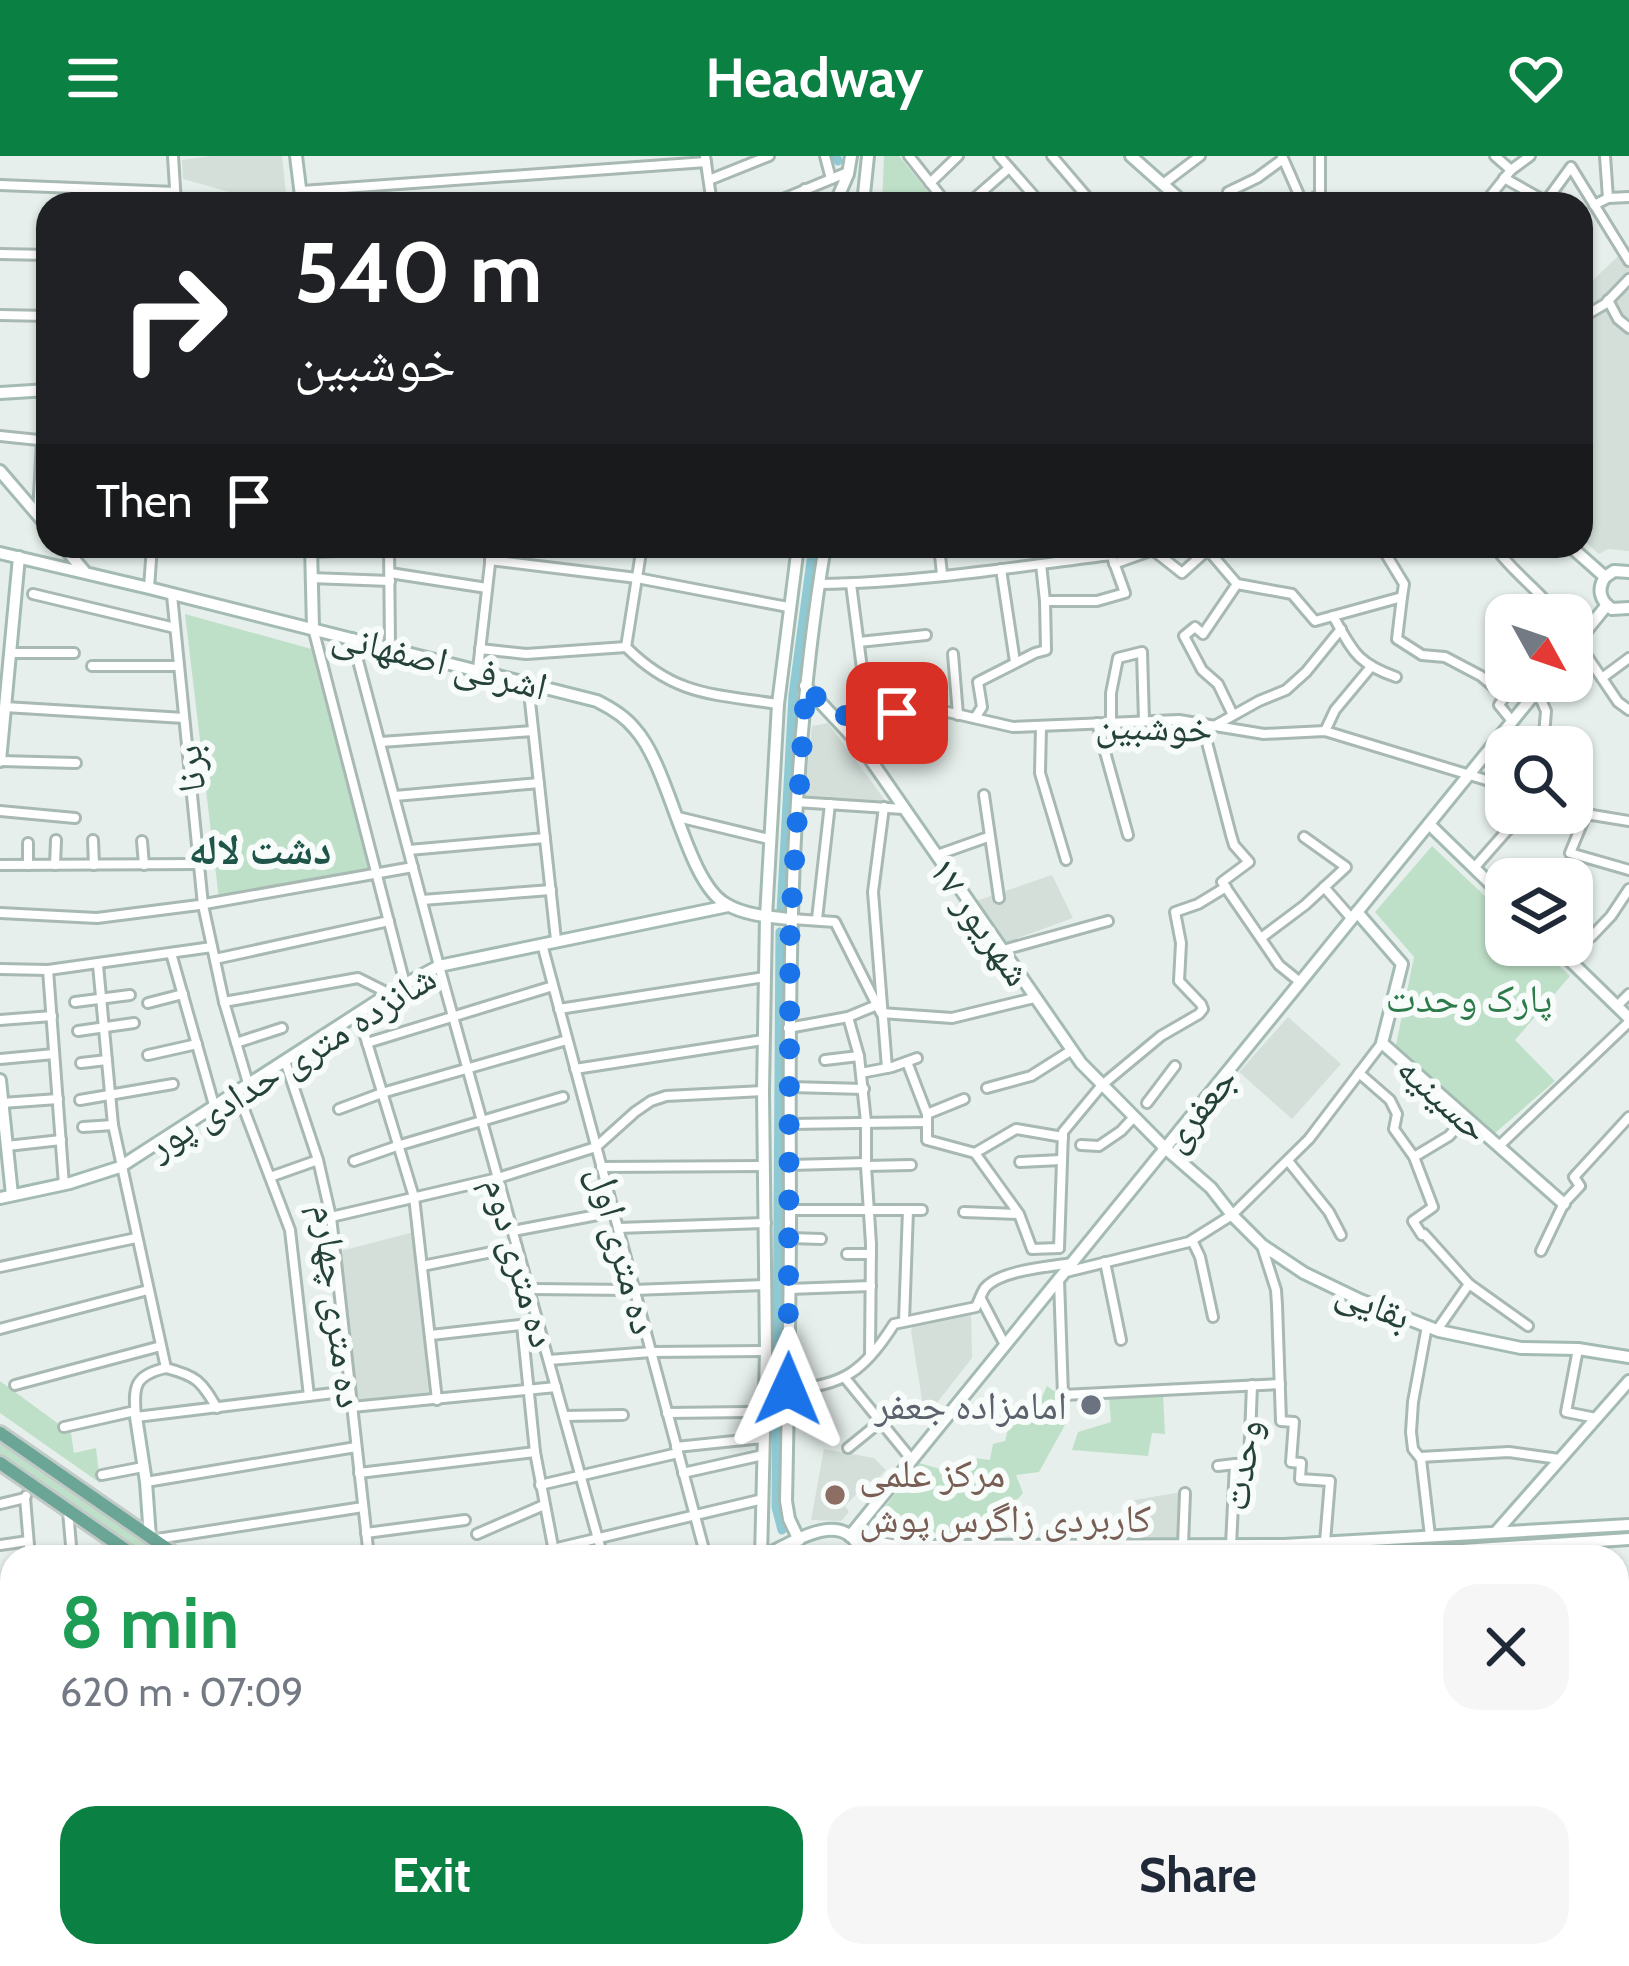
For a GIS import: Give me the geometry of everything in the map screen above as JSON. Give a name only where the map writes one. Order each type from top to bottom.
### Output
[{"type":"main road","points":[[0,1433],[162,1545]]},
{"type":"main road","points":[[0,1463],[27,1491],[68,1511],[109,1545]]},
{"type":"street","points":[[0,185],[176,192],[173,156]]},
{"type":"street","points":[[296,156],[301,192]]},
{"type":"street","points":[[709,180],[769,156]]},
{"type":"street","points":[[825,156],[831,178]]},
{"type":"street","points":[[840,192],[851,156]]},
{"type":"street","points":[[910,156],[937,192]]},
{"type":"street","points":[[930,183],[958,156]]},
{"type":"street","points":[[999,156],[1028,192]]},
{"type":"street","points":[[1052,156],[1083,192]]},
{"type":"street","points":[[1131,156],[1171,192]]},
{"type":"street","points":[[1162,184],[1200,156]]},
{"type":"street","points":[[1495,156],[1507,174],[1531,192]]},
{"type":"street","points":[[1493,192],[1530,156]]},
{"type":"street","points":[[1605,156],[1608,198]]},
{"type":"street","points":[[1228,192],[1257,178],[1282,157],[1298,192]]},
{"type":"street","points":[[1320,192],[1323,158]]},
{"type":"street","points":[[353,192],[705,159],[710,192]]},
{"type":"street","points":[[849,171],[858,178],[867,163]]},
{"type":"street","points":[[981,192],[1009,167]]},
{"type":"street","points":[[1552,192],[1571,167],[1586,192]]},
{"type":"street","points":[[801,192],[849,171]]},
{"type":"street","points":[[1629,196],[1594,205],[1629,261]]},
{"type":"street","points":[[0,254],[36,255]]},
{"type":"street","points":[[1593,310],[1628,282]]},
{"type":"street","points":[[1608,300],[1629,328]]},
{"type":"street","points":[[0,315],[36,316]]},
{"type":"street","points":[[0,393],[36,391]]},
{"type":"street","points":[[0,436],[36,440]]},
{"type":"street","points":[[0,471],[36,513]]},
{"type":"street","points":[[0,483],[15,487]]},
{"type":"street","name":"اشرفی اصفهانی","points":[[0,553],[597,700],[637,730],[708,886],[728,906]]},
{"type":"street","points":[[19,557],[0,761],[76,763]]},
{"type":"street","points":[[73,558],[85,573]]},
{"type":"street","points":[[149,587],[151,558]]},
{"type":"street","points":[[311,558],[314,628],[405,984]]},
{"type":"street","points":[[389,558],[390,647]]},
{"type":"street","points":[[626,647],[640,558]]},
{"type":"street","points":[[762,1545],[766,922],[778,704],[796,558]]},
{"type":"street","points":[[799,1540],[785,1502],[790,924],[806,686],[823,558]]},
{"type":"street","points":[[940,558],[942,575]]},
{"type":"street","points":[[818,584],[1088,558]]},
{"type":"street","points":[[1045,601],[1097,601],[1125,593],[1112,558]]},
{"type":"street","points":[[1164,558],[1182,573],[1199,558]]},
{"type":"street","points":[[1218,558],[1238,584],[1292,594],[1315,621],[1402,597]]},
{"type":"street","points":[[1388,558],[1404,584],[1397,639],[1422,655],[1445,657],[1481,676],[1505,696],[1499,705],[1512,721]]},
{"type":"street","points":[[1504,558],[1538,594]]},
{"type":"street","points":[[1584,558],[1605,577]]},
{"type":"street","points":[[478,669],[490,560],[637,578],[788,607]]},
{"type":"street","points":[[975,718],[982,707],[978,682],[1046,650],[1041,564]]},
{"type":"street","points":[[1001,568],[1016,663]]},
{"type":"street","points":[[1629,572],[1614,571],[1600,589],[1607,605],[1629,608]]},
{"type":"street","points":[[311,578],[390,577],[487,588]]},
{"type":"street","points":[[851,584],[868,715]]},
{"type":"street","points":[[1232,716],[1218,684],[1202,670],[1184,636],[1195,627],[1203,634],[1238,584]]},
{"type":"street","name":"برنا","points":[[172,593],[203,905],[243,1086],[290,1230],[309,1396]]},
{"type":"street","points":[[33,594],[175,628]]},
{"type":"street","points":[[1593,620],[1607,605]]},
{"type":"street","points":[[1333,616],[1354,652],[1370,668],[1396,677]]},
{"type":"street","points":[[1214,725],[1286,690],[1341,629]]},
{"type":"street","points":[[859,642],[926,634]]},
{"type":"street","name":"ده متری دوم","points":[[352,638],[600,1545]]},
{"type":"street","points":[[480,649],[526,654],[626,647],[650,671],[680,687],[778,704]]},
{"type":"street","points":[[9,652],[74,653]]},
{"type":"street","points":[[1112,722],[1111,693],[1118,658],[1142,652],[1144,721]]},
{"type":"street","points":[[953,654],[958,715]]},
{"type":"street","points":[[1602,678],[1629,658]]},
{"type":"street","points":[[92,666],[179,666]]},
{"type":"street","points":[[1593,666],[1629,710]]},
{"type":"street","points":[[1324,731],[1370,668]]},
{"type":"street","points":[[527,681],[556,940]]},
{"type":"street","name":"۱۷ شهریور","points":[[806,686],[861,746],[1072,1050],[1165,1148]]},
{"type":"street","name":"جعفری","points":[[852,1538],[1528,702]]},
{"type":"street","points":[[5,707],[184,718]]},
{"type":"street","name":"خوشبین","points":[[834,716],[939,710],[1013,727],[1179,720],[1264,734],[1324,731],[1485,780]]},
{"type":"street","points":[[1097,723],[1128,835]]},
{"type":"street","points":[[1202,724],[1234,845],[1250,862],[1222,882],[1279,965],[1300,982]]},
{"type":"street","points":[[1041,725],[1040,773],[1066,860]]},
{"type":"street","points":[[381,742],[533,730]]},
{"type":"street","points":[[395,796],[539,783]]},
{"type":"street","points":[[984,795],[999,898]]},
{"type":"street","points":[[796,802],[904,808]]},
{"type":"street","points":[[817,920],[830,804]]},
{"type":"street","points":[[884,807],[872,892],[887,1068]]},
{"type":"street","points":[[0,811],[75,818]]},
{"type":"street","points":[[1593,815],[1629,820]]},
{"type":"street","points":[[677,818],[770,839]]},
{"type":"street","points":[[1429,824],[1485,879]]},
{"type":"street","points":[[1474,868],[1504,834]]},
{"type":"street","points":[[1578,834],[1570,853],[1629,870]]},
{"type":"street","points":[[936,855],[988,837]]},
{"type":"street","points":[[1261,938],[1346,867],[1304,837]]},
{"type":"street","points":[[409,850],[545,838]]},
{"type":"street","points":[[55,865],[56,840]]},
{"type":"street","points":[[93,840],[94,865]]},
{"type":"street","points":[[142,841],[144,865]]},
{"type":"street","points":[[28,843],[28,866]]},
{"type":"street","points":[[0,865],[199,864]]},
{"type":"street","points":[[0,913],[97,918],[203,905],[413,867]]},
{"type":"street","points":[[1226,887],[1174,912],[1181,944],[1179,981],[1203,1009],[1161,1036],[1102,1085],[1063,1132],[1063,1395],[1280,1384]]},
{"type":"street","points":[[1324,887],[1354,915]]},
{"type":"street","points":[[1593,935],[1629,889]]},
{"type":"street","points":[[422,900],[551,890]]},
{"type":"street","points":[[728,906],[766,922],[835,922],[879,1009]]},
{"type":"street","name":"شانزده متری حدادی پور","points":[[6,1197],[120,1167],[439,966],[728,906]]},
{"type":"street","name":"حسینیه","points":[[1354,915],[1402,964],[1382,1043],[1564,1204]]},
{"type":"street","points":[[1001,951],[1108,921]]},
{"type":"street","points":[[215,959],[389,922]]},
{"type":"street","name":"ده متری اول","points":[[542,943],[702,1545]]},
{"type":"street","points":[[0,969],[98,965],[212,947]]},
{"type":"street","points":[[171,952],[214,1105]]},
{"type":"street","points":[[98,965],[112,1125],[166,1368]]},
{"type":"street","points":[[1499,1146],[1629,1020],[1575,966]]},
{"type":"street","points":[[48,970],[64,1185]]},
{"type":"street","points":[[559,1009],[765,977]]},
{"type":"street","points":[[224,1002],[358,978],[390,993]]},
{"type":"street","points":[[367,1043],[553,986]]},
{"type":"street","points":[[148,1003],[183,994]]},
{"type":"street","points":[[1617,1006],[1629,994]]},
{"type":"street","points":[[75,1002],[130,995]]},
{"type":"street","points":[[788,1028],[879,1009],[952,1018],[1034,998]]},
{"type":"street","points":[[358,1013],[414,1197],[437,1400]]},
{"type":"street","points":[[0,1020],[52,1016]]},
{"type":"street","points":[[848,1017],[859,1056],[866,1122],[870,1356]]},
{"type":"street","points":[[78,1031],[134,1023]]},
{"type":"street","points":[[236,1042],[282,1028]]},
{"type":"street","points":[[339,1109],[567,1040]]},
{"type":"street","points":[[575,1069],[764,1040]]},
{"type":"street","points":[[788,1389],[824,1387],[845,1378],[870,1356],[894,1324],[976,1306],[993,1281],[1015,1273],[1065,1271],[1192,1240],[1232,1215],[1289,1162],[1382,1043]]},
{"type":"street","points":[[148,1054],[197,1044]]},
{"type":"street","points":[[987,1088],[1030,1076],[1072,1050]]},
{"type":"street","points":[[0,1060],[54,1054]]},
{"type":"street","points":[[825,1060],[859,1056]]},
{"type":"street","points":[[80,1063],[107,1060]]},
{"type":"street","name":"ده متری چهارم","points":[[284,1060],[318,1160],[331,1217],[368,1545]]},
{"type":"street","points":[[861,1073],[912,1060],[927,1119],[927,1140],[975,1153],[1019,1214],[1032,1249],[1060,1248]]},
{"type":"street","points":[[1147,1103],[1175,1066]]},
{"type":"street","points":[[1359,1073],[1390,1100],[1397,1114],[1394,1130],[1414,1157],[1433,1207],[1413,1221],[1422,1235],[1469,1284],[1528,1325]]},
{"type":"street","points":[[0,1081],[6,1197]]},
{"type":"street","points":[[80,1100],[173,1084]]},
{"type":"street","points":[[788,1087],[863,1089]]},
{"type":"street","points":[[331,1217],[498,1178],[596,1148],[651,1101],[681,1093],[763,1090]]},
{"type":"street","points":[[354,1161],[563,1097]]},
{"type":"street","points":[[2,1103],[58,1099]]},
{"type":"street","points":[[789,1124],[927,1119],[964,1099]]},
{"type":"street","points":[[1081,1144],[1099,1146],[1134,1117]]},
{"type":"street","points":[[1414,1157],[1449,1136],[1466,1117]]},
{"type":"street","points":[[1541,1250],[1564,1204],[1580,1186],[1574,1177],[1629,1117]]},
{"type":"street","points":[[83,1127],[112,1125]]},
{"type":"street","points":[[975,1153],[1016,1130],[1063,1137]]},
{"type":"street","points":[[4,1139],[61,1140]]},
{"type":"street","name":"بقایی","points":[[1165,1148],[1211,1188],[1262,1245],[1304,1273],[1432,1328],[1520,1348],[1578,1349],[1629,1357]]},
{"type":"street","points":[[270,1177],[318,1160]]},
{"type":"street","points":[[1020,1162],[1061,1160]]},
{"type":"street","points":[[1289,1162],[1341,1234]]},
{"type":"street","points":[[790,1165],[911,1165]]},
{"type":"street","points":[[601,1167],[764,1166]]},
{"type":"street","points":[[790,1210],[922,1210]]},
{"type":"street","points":[[904,1322],[908,1210]]},
{"type":"street","points":[[513,1231],[613,1212]]},
{"type":"street","points":[[964,1212],[1019,1214]]},
{"type":"street","points":[[618,1228],[766,1222]]},
{"type":"street","points":[[0,1267],[136,1238]]},
{"type":"street","points":[[790,1238],[821,1239]]},
{"type":"street","points":[[1192,1240],[1214,1317]]},
{"type":"street","points":[[1262,1245],[1276,1290],[1281,1420],[1294,1422],[1296,1427],[1291,1462],[1300,1463],[1300,1479],[1330,1481],[1325,1542]]},
{"type":"street","points":[[422,1266],[518,1247]]},
{"type":"street","points":[[847,1254],[871,1254]]},
{"type":"street","points":[[1105,1262],[1121,1340]]},
{"type":"street","points":[[1430,1537],[1420,1457],[1413,1449],[1413,1402],[1432,1328],[1469,1284]]},
{"type":"street","points":[[529,1289],[766,1285]]},
{"type":"street","points":[[789,1289],[871,1286]]},
{"type":"street","points":[[0,1329],[148,1290]]},
{"type":"street","points":[[980,1298],[1005,1345]]},
{"type":"street","points":[[431,1335],[538,1322]]},
{"type":"street","points":[[522,1325],[535,1452],[552,1545]]},
{"type":"street","points":[[15,1385],[161,1346]]},
{"type":"street","points":[[1578,1349],[1566,1412],[1596,1418]]},
{"type":"street","points":[[549,1360],[651,1352],[766,1351]]},
{"type":"street","points":[[217,1408],[196,1378],[166,1368],[139,1379],[136,1414],[152,1538],[363,1507]]},
{"type":"street","points":[[845,1378],[912,1460]]},
{"type":"street","points":[[1496,1545],[1495,1533],[1629,1381]]},
{"type":"street","name":"وحدت","points":[[1231,1545],[1235,1464],[1249,1463],[1252,1385]]},
{"type":"street","points":[[352,1407],[556,1387]]},
{"type":"street","points":[[64,1426],[350,1391]]},
{"type":"street","points":[[667,1413],[749,1412]]},
{"type":"street","points":[[564,1416],[622,1414]]},
{"type":"street","points":[[848,1448],[880,1422]]},
{"type":"street","points":[[540,1485],[677,1450],[763,1438]]},
{"type":"street","points":[[146,1482],[356,1448]]},
{"type":"street","points":[[359,1473],[535,1452]]},
{"type":"street","points":[[1420,1457],[1509,1452],[1560,1459]]},
{"type":"street","points":[[683,1473],[763,1455]]},
{"type":"street","points":[[1218,1466],[1235,1464]]},
{"type":"street","points":[[102,1475],[143,1467]]},
{"type":"street","points":[[0,1504],[27,1491],[28,1545]]},
{"type":"street","points":[[1185,1493],[1183,1545],[1495,1533],[1538,1540],[1629,1539]]},
{"type":"street","points":[[576,1545],[763,1499]]},
{"type":"street","points":[[1523,1501],[1523,1519],[1538,1540]]},
{"type":"street","points":[[477,1534],[544,1505]]},
{"type":"street","points":[[68,1511],[71,1545]]},
{"type":"street","points":[[366,1533],[464,1520]]},
{"type":"street","points":[[1508,1545],[1629,1525]]},
{"type":"street","points":[[788,1545],[822,1529],[891,1545]]},
{"type":"street","points":[[852,1538],[856,1545]]},
{"type":"street","points":[[0,1544],[28,1541]]},
{"type":"street","points":[[1578,1541],[1578,1545]]},
{"type":"shaded area","points":[[282,156],[286,192],[229,192],[183,179],[182,160]]},
{"type":"shaded area","points":[[1629,246],[1629,551],[1608,549],[1599,554],[1593,549],[1593,280]]},
{"type":"shaded area","points":[[828,723],[887,803],[804,797],[812,726]]},
{"type":"shaded area","points":[[1052,875],[1073,918],[1002,944],[976,901]]},
{"type":"shaded area","points":[[1288,1017],[1341,1064],[1292,1119],[1239,1072]]},
{"type":"shaded area","points":[[414,1232],[429,1396],[358,1402],[337,1252]]},
{"type":"shaded area","points":[[971,1312],[972,1358],[925,1418],[913,1324]]},
{"type":"shaded area","name":"مرکز علمی کاربردی زاگرس پوش","points":[[824,1449],[874,1458],[886,1470],[845,1506],[849,1512],[841,1521],[811,1520]]},
{"type":"shaded area","points":[[1181,1492],[1182,1539],[1130,1538],[1129,1501]]},
{"type":"green space","points":[[884,156],[899,156],[928,192],[882,192]]},
{"type":"green space","points":[[185,614],[315,650],[369,868],[219,899]]},
{"type":"green space","name":"پارک وحدت","points":[[1432,846],[1485,896],[1485,966],[1559,966],[1570,976],[1515,1040],[1555,1081],[1495,1133],[1396,1045],[1414,957],[1375,912]]},
{"type":"green space","points":[[0,1381],[71,1433],[74,1453],[96,1448],[100,1483],[0,1413]]},
{"type":"green space","points":[[1047,1386],[1068,1401],[1066,1423],[1039,1472],[1016,1475],[1023,1493],[1019,1498],[977,1521],[986,1533],[879,1534],[872,1524],[919,1463],[958,1474],[965,1457],[990,1460],[993,1444],[1005,1441],[1012,1414],[1028,1415]]},
{"type":"green space","points":[[1163,1394],[1165,1434],[1152,1433],[1148,1456],[1072,1450],[1078,1432],[1111,1422],[1109,1397]]},
{"type":"green space","points":[[0,1440],[151,1545],[130,1545],[0,1456]]},
{"type":"waterway","points":[[836,156],[838,161]]},
{"type":"waterway","points":[[781,913],[793,695],[811,558]]},
{"type":"waterway","points":[[780,932],[776,1507],[782,1530]]},
{"type":"waterway","points":[[1501,1538],[1629,1532]]},
{"type":"place","name":"امامزاده جعفر","points":[[1091,1405]]},
{"type":"place","name":"مرکز علمی کاربردی زاگرس پوش","points":[[835,1495]]},
{"type":"district","name":"دشت لاله","points":[[260,849]]},
{"type":"route","points":[[788,1389],[790,930],[806,686],[834,716],[897,713]]}]
